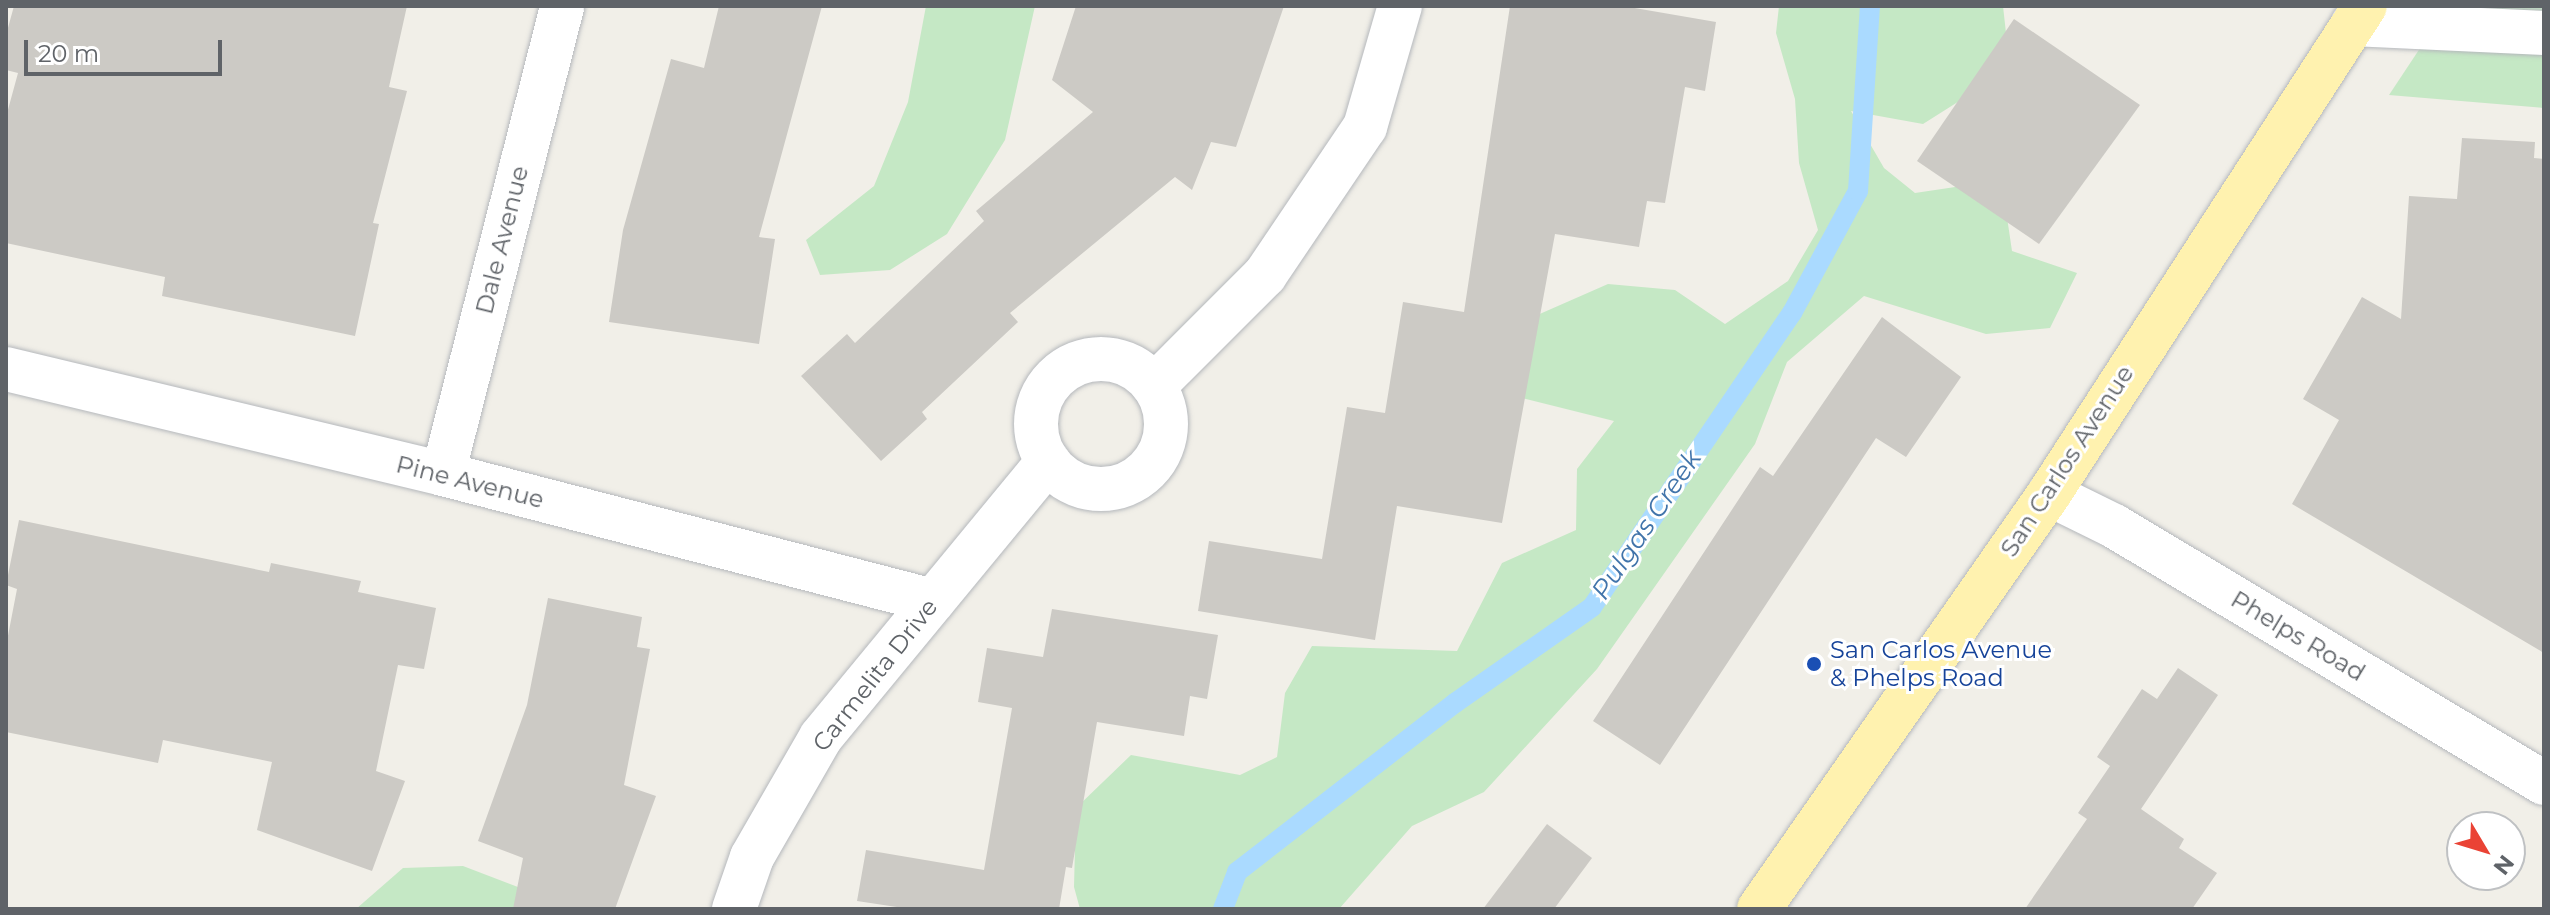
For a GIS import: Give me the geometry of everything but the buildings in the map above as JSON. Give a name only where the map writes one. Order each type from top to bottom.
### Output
[{"type":"main road","name":"San Carlos Avenue","points":[[1759,909],[2049,494],[2359,15]]},
{"type":"street","name":"Dale Avenue","points":[[443,474],[562,6]]},
{"type":"street","points":[[1154,386],[1265,275],[1365,127],[1400,6]]},
{"type":"street","points":[[2359,15],[2544,33]]},
{"type":"street","points":[[1095,359],[1117,361],[1154,386],[1166,425],[1163,445],[1139,478],[1110,488],[1080,486],[1048,462],[1035,419],[1054,378],[1095,359]]},
{"type":"street","name":"Pine Avenue","points":[[6,369],[443,474],[933,601]]},
{"type":"street","name":"Carmelita Drive","points":[[734,909],[752,857],[821,737],[1048,462]]},
{"type":"street","name":"Phelps Road","points":[[2049,494],[2114,526],[2544,783]]},
{"type":"green space","points":[[926,6],[1035,6],[1005,140],[947,234],[890,270],[820,275],[806,240],[874,186],[908,102]]},
{"type":"green space","points":[[1779,6],[2003,6],[2010,69],[1923,124],[1851,111],[1884,168],[1915,193],[1982,183],[2004,197],[2012,251],[2077,273],[2050,328],[1986,334],[1864,296],[1787,362],[1755,444],[1597,669],[1484,792],[1412,826],[1339,909],[1080,909],[1074,887],[1076,808],[1131,755],[1240,775],[1277,757],[1285,693],[1312,646],[1457,651],[1502,563],[1576,530],[1577,469],[1614,421],[1502,393],[1526,320],[1608,284],[1675,290],[1725,324],[1788,281],[1818,230],[1799,163],[1795,99],[1776,33]]},
{"type":"green space","points":[[2448,6],[2544,6],[2544,108],[2389,95]]},
{"type":"green space","points":[[463,866],[531,892],[527,909],[356,909],[403,868]]},
{"type":"waterway","name":"Pulgas Creek","points":[[1223,909],[1237,872],[1455,703],[1592,607],[1792,313],[1858,191],[1870,6]]},
{"type":"place","name":"San Carlos Avenue & Phelps Road","points":[[1814,664]]}]
